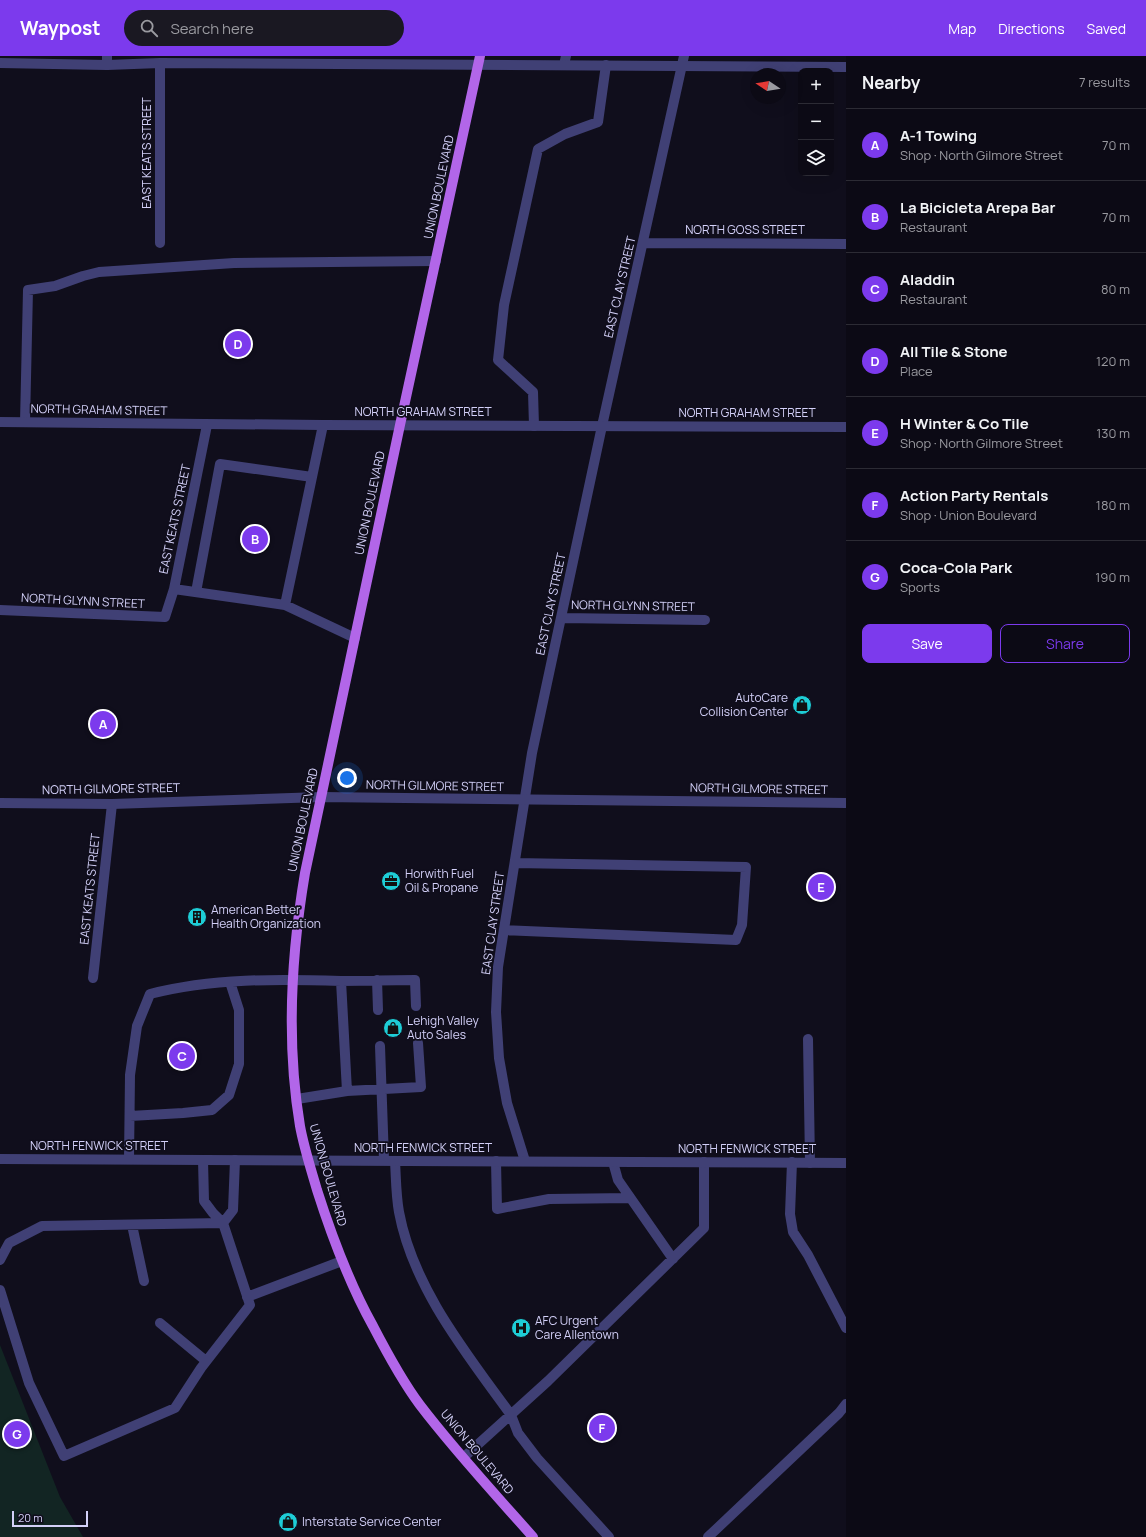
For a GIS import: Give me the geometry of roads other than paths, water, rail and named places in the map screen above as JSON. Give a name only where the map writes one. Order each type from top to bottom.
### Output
[{"type":"main road","name":"UNION BOULEVARD","points":[[480,60],[400,425],[305,873],[297,919],[292,980],[292,1057],[300,1126],[308,1160],[330,1230],[358,1298],[393,1363],[420,1404],[533,1537]]},
{"type":"street","points":[[0,63],[107,60],[160,63],[238,60],[480,60],[565,61],[606,65],[683,61],[846,67]]},
{"type":"street","name":"EAST CLAY STREET","points":[[525,1161],[507,1103],[499,1058],[496,1012],[498,967],[532,753],[602,426],[683,61]]},
{"type":"street","name":"EAST KEATS STREET","points":[[160,63],[160,243]]},
{"type":"street","points":[[534,426],[533,392],[498,360],[504,305],[538,149],[565,134],[598,122],[606,65]]},
{"type":"street","name":"NORTH GOSS STREET","points":[[643,243],[846,244]]},
{"type":"street","points":[[25,422],[28,290],[55,286],[99,272],[234,263],[436,261]]},
{"type":"street","name":"NORTH GRAHAM STREET","points":[[0,422],[207,425],[846,427]]},
{"type":"street","name":"EAST KEATS STREET","points":[[165,617],[174,589],[207,425]]},
{"type":"street","points":[[285,605],[323,425]]},
{"type":"street","points":[[196,592],[220,464],[312,476]]},
{"type":"street","points":[[174,589],[285,605],[355,638]]},
{"type":"street","name":"NORTH GLYNN STREET","points":[[0,610],[165,617]]},
{"type":"street","name":"NORTH GLYNN STREET","points":[[562,618],[705,620]]},
{"type":"street","name":"NORTH GILMORE STREET","points":[[0,803],[112,804],[321,797],[846,803]]},
{"type":"street","name":"EAST KEATS STREET","points":[[93,978],[112,804]]},
{"type":"street","points":[[504,930],[736,940],[742,925],[746,867],[515,863]]},
{"type":"street","points":[[129,1159],[130,1075],[137,1026],[150,994],[174,987],[230,982],[292,980],[415,980],[416,1006]]},
{"type":"street","points":[[377,980],[378,1010]]},
{"type":"street","points":[[341,981],[347,1091]]},
{"type":"street","points":[[130,1116],[212,1110],[229,1095],[239,1064],[240,1010],[230,982]]},
{"type":"street","points":[[808,1039],[810,1163]]},
{"type":"street","points":[[297,1099],[347,1091],[421,1087],[418,1043]]},
{"type":"street","points":[[380,1046],[384,1160]]},
{"type":"street","name":"NORTH FENWICK STREET","points":[[0,1159],[846,1163]]},
{"type":"street","points":[[0,1290],[29,1383],[64,1456],[175,1408],[206,1361],[250,1305],[223,1223],[204,1201],[203,1160]]},
{"type":"street","points":[[223,1223],[232,1210],[235,1160]]},
{"type":"street","points":[[395,1161],[399,1212],[409,1250],[432,1301],[511,1415],[518,1433],[537,1458],[609,1537]]},
{"type":"street","points":[[496,1161],[497,1208],[549,1199],[630,1198]]},
{"type":"street","points":[[613,1162],[618,1180],[673,1259]]},
{"type":"street","points":[[464,1457],[548,1381],[704,1228],[704,1162]]},
{"type":"street","points":[[792,1162],[790,1214],[794,1232],[815,1268],[846,1328]]},
{"type":"street","points":[[0,1260],[9,1243],[42,1226],[223,1223]]},
{"type":"street","points":[[132,1224],[144,1281]]},
{"type":"street","points":[[247,1297],[342,1260]]},
{"type":"street","points":[[160,1323],[206,1361]]},
{"type":"street","points":[[708,1537],[839,1413],[846,1404]]},
{"type":"place","name":"All Tile & Stone","points":[[238,344]]},
{"type":"place","name":"La Bicicleta Arepa Bar","points":[[255,539]]},
{"type":"place","name":"AutoCare Collision Center","points":[[802,705]]},
{"type":"place","name":"A-1 Towing","points":[[103,724]]},
{"type":"place","name":"Horwith Fuel Oil & Propane","points":[[391,881]]},
{"type":"place","name":"H Winter & Co Tile","points":[[821,887]]},
{"type":"place","name":"American Better Health Organization","points":[[197,917]]},
{"type":"place","name":"Lehigh Valley Auto Sales","points":[[393,1028]]},
{"type":"place","name":"Aladdin","points":[[182,1056]]},
{"type":"place","name":"AFC Urgent Care Allentown","points":[[521,1328]]},
{"type":"place","name":"Action Party Rentals","points":[[602,1428]]},
{"type":"place","name":"Coca-Cola Park","points":[[17,1434]]},
{"type":"place","name":"Interstate Service Center","points":[[288,1522]]}]
